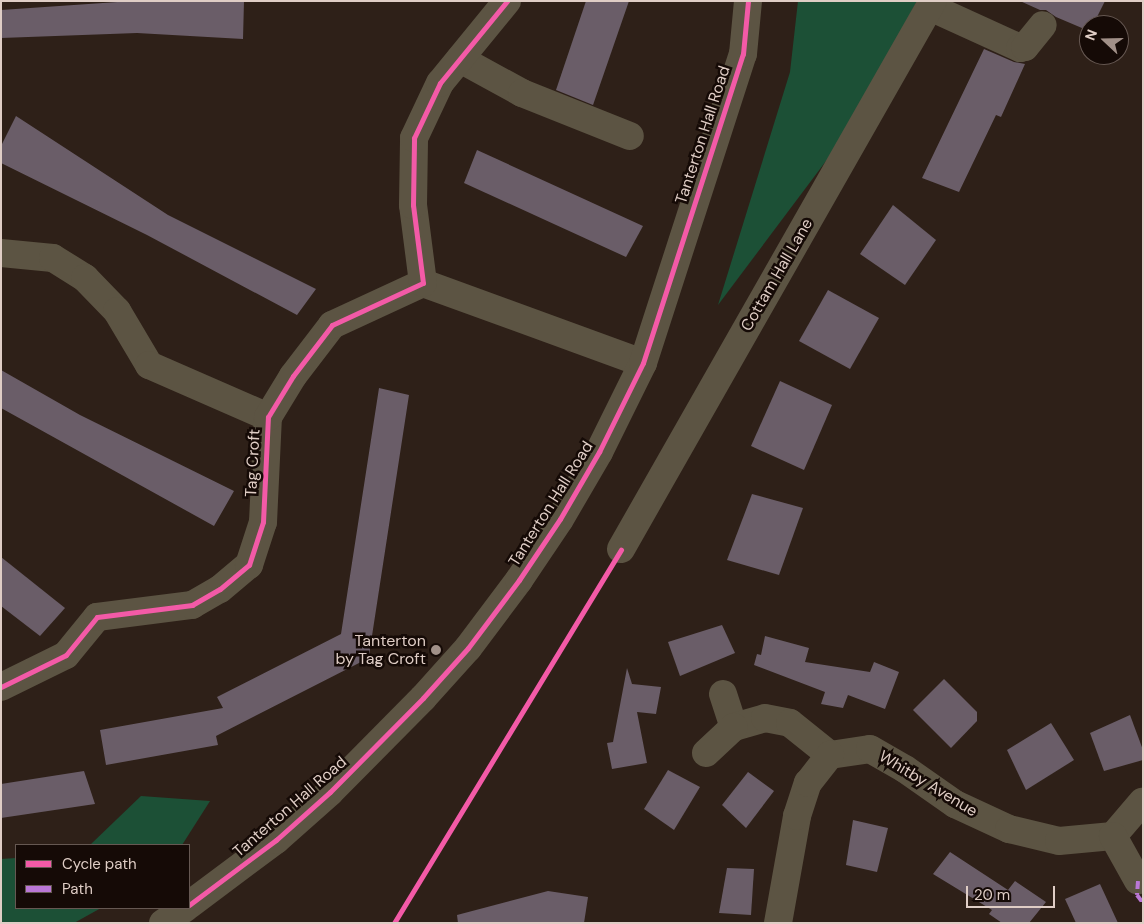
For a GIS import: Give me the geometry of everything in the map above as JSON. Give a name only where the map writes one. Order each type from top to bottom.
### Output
[{"type":"street","points":[[506,1],[440,83],[414,138],[413,205],[423,283],[643,363]]},
{"type":"street","name":"Tanterton Hall Road","points":[[190,904],[276,840],[330,792],[423,698],[468,648],[519,580],[560,518],[599,452],[643,363],[742,54],[748,1]]},
{"type":"street","points":[[932,4],[1020,48],[1025,47],[1043,25]]},
{"type":"street","name":"Cottam Hall Lane","points":[[621,549],[932,4]]},
{"type":"street","points":[[460,59],[522,93],[630,136]]},
{"type":"street","name":"Tag Croft","points":[[1,253],[53,258],[85,278],[116,311],[149,365],[268,417]]},
{"type":"street","name":"Tag Croft","points":[[1,687],[66,655],[96,617],[192,605],[220,589],[249,565],[263,522],[268,417],[293,376],[332,325],[423,283]]},
{"type":"street","points":[[723,694],[734,727]]},
{"type":"street","points":[[706,753],[734,727],[765,718],[790,723],[830,755],[808,784],[797,816],[778,923]]},
{"type":"street","name":"Whitby Avenue","points":[[830,755],[870,749],[905,768],[955,804],[1009,829],[1059,841],[1113,836]]},
{"type":"street","points":[[1138,881],[1113,836],[1142,802]]},
{"type":"street","points":[[163,923],[184,909]]},
{"type":"green space","points":[[798,1],[917,1],[844,137],[718,305],[790,72]]},
{"type":"green space","points":[[141,796],[210,801],[183,844],[91,844]]},
{"type":"green space","points":[[15,858],[15,909],[99,909],[74,923],[1,923],[1,859]]},
{"type":"building","points":[[132,1],[244,1],[243,39],[137,33],[1,38],[1,10]]},
{"type":"building","points":[[586,1],[629,1],[593,105],[556,90]]},
{"type":"building","points":[[1020,1],[1105,1],[1098,15],[1079,15],[1079,27],[1056,17],[1046,10],[1040,10]]},
{"type":"building","points":[[984,49],[1014,62],[1025,64],[1001,117],[996,115],[959,192],[922,178]]},
{"type":"building","points":[[16,116],[168,215],[316,289],[297,315],[147,235],[1,163],[1,146]]},
{"type":"building","points":[[477,150],[643,226],[626,257],[464,183]]},
{"type":"building","points":[[893,205],[936,240],[905,285],[860,254]]},
{"type":"building","points":[[828,290],[879,318],[850,369],[799,341]]},
{"type":"building","points":[[1,370],[80,415],[234,491],[214,526],[1,408]]},
{"type":"building","points":[[780,381],[832,405],[804,470],[751,446]]},
{"type":"building","points":[[379,388],[409,395],[368,662],[361,662],[216,736],[218,745],[106,765],[100,730],[223,708],[217,697],[341,634]]},
{"type":"building","points":[[752,494],[803,508],[779,575],[727,560]]},
{"type":"building","points":[[1,557],[65,608],[40,636],[1,606]]},
{"type":"building","points":[[722,625],[735,653],[680,676],[668,642]]},
{"type":"building","points":[[765,636],[809,648],[805,662],[870,672],[874,662],[899,672],[885,709],[848,695],[843,708],[821,704],[825,692],[754,665],[757,654],[761,655]]},
{"type":"building","points":[[627,668],[632,684],[661,687],[656,714],[637,712],[647,763],[612,769],[607,743],[613,742]]},
{"type":"building","points":[[944,679],[977,712],[977,721],[951,748],[913,710]]},
{"type":"building","points":[[1130,715],[1143,750],[1143,760],[1104,771],[1090,733]]},
{"type":"building","points":[[1051,723],[1074,760],[1026,790],[1007,750]]},
{"type":"building","points":[[668,770],[700,787],[674,830],[644,809]]},
{"type":"building","points":[[84,771],[95,804],[1,818],[1,784]]},
{"type":"building","points":[[748,772],[774,791],[746,828],[722,805]]},
{"type":"building","points":[[853,820],[888,828],[877,872],[846,865]]},
{"type":"building","points":[[950,852],[1008,890],[1015,881],[1046,902],[1029,923],[1002,923],[989,914],[992,910],[933,874]]},
{"type":"building","points":[[727,868],[754,869],[751,915],[719,913]]},
{"type":"building","points":[[1100,884],[1118,923],[1076,923],[1065,899]]},
{"type":"building","points":[[548,891],[588,897],[584,923],[458,923],[457,915]]},
{"type":"marked path","points":[[1138,881],[1137,895],[1143,903]]},
{"type":"cycle path","points":[[1,687],[66,655],[97,617],[192,605],[220,589],[249,565],[263,522],[268,417],[293,376],[332,325],[423,283],[413,205],[414,138],[440,83],[507,1]]},
{"type":"cycle path","points":[[190,904],[276,840],[330,792],[423,698],[468,648],[519,580],[560,519],[599,452],[643,363],[743,54],[748,1]]},
{"type":"cycle path","points":[[394,923],[621,549]]},
{"type":"place","name":"Tanterton by Tag Croft","points":[[436,650]]}]
